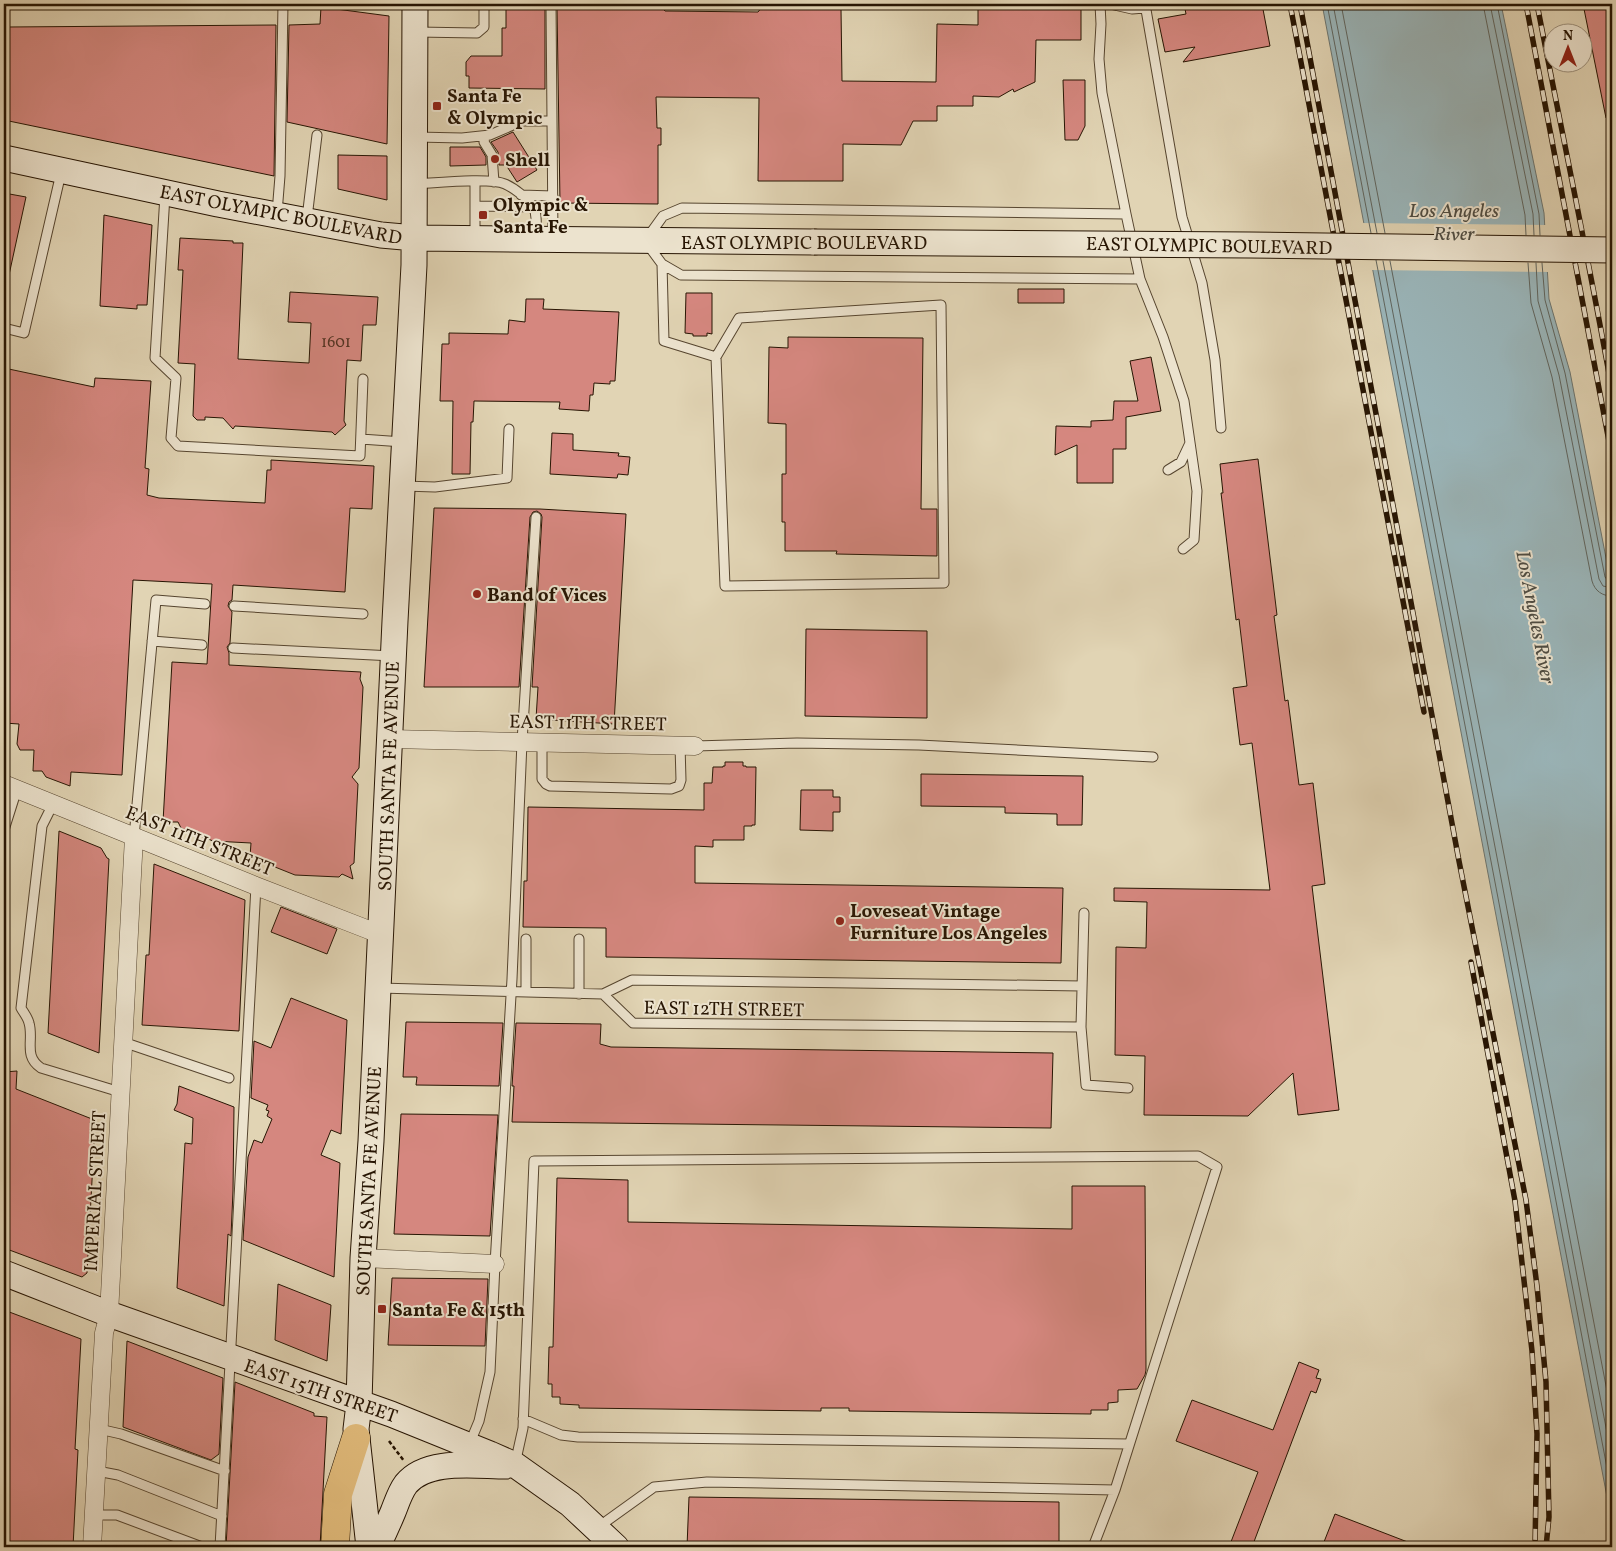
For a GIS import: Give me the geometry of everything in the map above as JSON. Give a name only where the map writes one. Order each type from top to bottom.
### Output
[{"type":"main road","name":"SOUTH SANTA FE AVENUE","points":[[369,1547],[356,1429],[359,1404],[363,1258],[382,935],[393,656],[415,238],[416,4]]},
{"type":"main road","name":"EAST OLYMPIC BOULEVARD","points":[[4,158],[276,215],[381,235],[415,238],[1612,250]]},
{"type":"main road","name":"EAST 15TH STREET","points":[[4,1274],[231,1359],[392,1414],[469,1445],[515,1466],[570,1504],[616,1547]]},
{"type":"main road","points":[[335,1547],[338,1494],[356,1438]]},
{"type":"main road","points":[[377,1547],[405,1485],[414,1476],[426,1469],[440,1466],[515,1466]]},
{"type":"street","name":"EAST 11TH STREET","points":[[390,739],[688,746]]},
{"type":"street","name":"EAST 11TH STREET","points":[[10,786],[382,935]]},
{"type":"street","name":"IMPERIAL STREET","points":[[92,1547],[104,1333],[109,1314],[134,836]]},
{"type":"street","points":[[363,1258],[495,1264]]},
{"type":"lane","points":[[276,215],[280,176],[284,4]]},
{"type":"lane","points":[[416,32],[478,33],[484,27],[484,4]]},
{"type":"lane","points":[[544,240],[553,196],[551,4]]},
{"type":"lane","points":[[1100,4],[1101,24],[1098,60],[1102,94],[1126,214],[1140,279],[1163,337],[1184,401],[1197,491],[1194,540],[1183,549]]},
{"type":"lane","points":[[1110,4],[1132,9],[1145,6],[1182,217],[1202,283],[1215,360],[1221,428]]},
{"type":"lane","points":[[416,137],[462,138],[485,136],[522,122],[552,121]]},
{"type":"lane","points":[[307,221],[317,135]]},
{"type":"lane","points":[[485,136],[484,142],[492,155],[494,182]]},
{"type":"lane","points":[[4,328],[24,333],[62,170]]},
{"type":"lane","points":[[415,184],[475,181],[504,184],[521,195],[533,207],[544,240]]},
{"type":"lane","points":[[475,181],[475,239]]},
{"type":"lane","points":[[165,193],[155,358],[176,378],[171,438],[178,446],[360,456],[363,379]]},
{"type":"lane","points":[[521,195],[553,196]]},
{"type":"lane","points":[[475,206],[533,207]]},
{"type":"lane","points":[[1126,214],[682,208],[663,216],[645,240],[662,264],[681,274],[1140,279]]},
{"type":"lane","points":[[662,264],[664,342],[716,357]]},
{"type":"lane","points":[[941,305],[944,583],[725,586],[716,357],[739,318],[941,305]]},
{"type":"lane","points":[[402,486],[435,487],[507,478],[509,430]]},
{"type":"lane","points":[[361,439],[405,442]]},
{"type":"lane","points":[[1168,470],[1181,462],[1190,443]]},
{"type":"lane","points":[[469,1445],[479,1421],[490,1372],[512,992],[522,742],[536,517]]},
{"type":"lane","points":[[134,836],[156,600],[206,604]]},
{"type":"lane","points":[[234,606],[363,614]]},
{"type":"lane","points":[[152,641],[202,644]]},
{"type":"lane","points":[[233,648],[393,656]]},
{"type":"lane","points":[[542,743],[542,779],[550,786],[645,788],[671,788],[679,786],[688,746],[797,743],[850,744],[1153,757]]},
{"type":"lane","points":[[4,830],[10,786]]},
{"type":"lane","points":[[53,804],[42,826],[21,1008],[29,1021],[30,1057],[41,1068],[120,1092]]},
{"type":"lane","points":[[220,1547],[256,886]]},
{"type":"lane","points":[[1084,913],[1081,1027],[1086,1085],[1128,1088]]},
{"type":"lane","points":[[526,939],[526,992]]},
{"type":"lane","points":[[579,939],[579,994]]},
{"type":"lane","points":[[379,988],[603,994],[632,980],[1082,986]]},
{"type":"lane","name":"EAST 12TH STREET","points":[[603,994],[633,1023],[1081,1027]]},
{"type":"lane","points":[[123,1042],[229,1078]]},
{"type":"lane","points":[[515,1466],[524,1419],[534,1161],[1198,1156],[1217,1167],[1115,1490],[1093,1547]]},
{"type":"lane","points":[[524,1419],[561,1435],[578,1437],[1130,1444]]},
{"type":"lane","points":[[99,1429],[120,1434],[225,1471]]},
{"type":"lane","points":[[97,1471],[118,1475],[222,1516]]},
{"type":"lane","points":[[597,1528],[654,1487],[707,1482],[1115,1490]]},
{"type":"lane","points":[[94,1514],[117,1514],[202,1547]]},
{"type":"path","points":[[389,1440],[406,1464]]},
{"type":"water","name":"Los Angeles River","points":[[1322,4],[1501,4],[1544,213],[1549,299],[1570,372],[1612,589],[1612,1523]]},
{"type":"pier","points":[[1361,223],[1547,225],[1550,272],[1370,270]]},
{"type":"building","points":[[506,4],[545,4],[545,89],[469,88],[469,76],[466,76],[466,62],[471,56],[502,56],[502,28],[506,28]]},
{"type":"building","points":[[639,4],[660,5],[665,11],[758,12],[762,7],[767,6],[785,6],[785,9],[841,9],[842,81],[936,82],[937,24],[978,25],[978,4],[1081,5],[1081,40],[1036,40],[1035,82],[1014,92],[1013,89],[999,97],[973,96],[973,106],[937,106],[937,121],[913,121],[901,145],[843,144],[843,181],[758,181],[759,98],[656,97],[657,128],[661,128],[661,145],[658,145],[658,204],[560,203],[557,7],[639,7]]},
{"type":"building","points":[[1184,4],[1262,4],[1270,46],[1183,62],[1195,47],[1165,52],[1158,19],[1186,14]]},
{"type":"building","points":[[1583,4],[1612,4],[1612,117],[1606,118],[1594,59],[1594,22],[1587,22]]},
{"type":"building","points":[[321,7],[389,16],[387,144],[287,122],[289,25],[320,24]]},
{"type":"building","points":[[276,25],[274,176],[4,120],[7,27]]},
{"type":"building","points":[[1063,80],[1085,80],[1085,126],[1078,140],[1065,140]]},
{"type":"building","points":[[513,132],[537,170],[517,182],[506,165],[499,165],[498,152],[491,142]]},
{"type":"building","points":[[450,147],[480,147],[486,157],[486,165],[450,166]]},
{"type":"building","points":[[338,155],[387,156],[387,200],[338,189]]},
{"type":"building","points":[[4,193],[26,197],[9,275],[4,274]]},
{"type":"building","points":[[104,215],[152,225],[147,305],[137,305],[137,309],[100,306]]},
{"type":"building","points":[[180,238],[243,243],[238,359],[309,363],[311,323],[288,322],[290,292],[378,297],[376,325],[363,325],[361,361],[347,360],[344,421],[346,425],[335,435],[332,432],[235,426],[233,429],[223,418],[205,417],[205,420],[197,420],[193,416],[195,364],[178,363],[183,270],[178,270]]},
{"type":"building","points":[[1018,289],[1064,289],[1064,303],[1018,303]]},
{"type":"building","points":[[686,293],[712,293],[712,334],[707,333],[707,336],[693,336],[693,334],[685,333]]},
{"type":"building","points":[[526,299],[544,299],[543,309],[619,312],[615,381],[610,381],[610,384],[594,383],[593,395],[590,395],[589,411],[559,409],[560,402],[474,401],[473,422],[471,422],[470,474],[452,474],[453,401],[440,401],[442,344],[449,344],[449,333],[508,334],[509,320],[525,322]]},
{"type":"building","points":[[788,337],[923,338],[921,509],[937,509],[937,556],[836,554],[837,551],[785,551],[785,522],[782,522],[782,474],[786,474],[786,424],[768,423],[769,347],[788,348]]},
{"type":"building","points":[[1151,357],[1161,411],[1126,417],[1126,449],[1113,449],[1113,483],[1077,483],[1077,445],[1055,455],[1056,426],[1091,427],[1091,421],[1113,420],[1114,401],[1138,401],[1130,361]]},
{"type":"building","points":[[4,368],[94,387],[95,378],[151,381],[145,468],[149,469],[147,495],[159,498],[265,503],[267,470],[271,470],[271,460],[374,466],[372,509],[350,508],[345,592],[233,585],[232,600],[228,606],[232,612],[230,643],[227,647],[229,665],[361,672],[360,679],[363,687],[359,768],[352,777],[358,784],[354,863],[350,866],[353,879],[342,874],[339,877],[295,875],[250,857],[251,843],[213,841],[181,828],[178,822],[163,822],[172,662],[207,664],[212,584],[133,580],[122,775],[71,772],[70,786],[46,777],[42,771],[33,771],[34,750],[20,750],[17,744],[19,724],[4,723]]},
{"type":"building","points":[[552,433],[573,434],[573,450],[619,453],[618,456],[630,457],[628,475],[618,474],[617,478],[550,474]]},
{"type":"building","points":[[1258,459],[1277,615],[1274,616],[1285,701],[1288,700],[1299,785],[1313,783],[1325,884],[1312,886],[1339,1110],[1298,1115],[1293,1073],[1248,1116],[1144,1115],[1145,1056],[1115,1055],[1116,947],[1146,948],[1147,902],[1114,901],[1114,888],[1270,890],[1252,743],[1240,745],[1233,688],[1247,686],[1239,619],[1236,620],[1221,493],[1223,493],[1220,464]]},
{"type":"building","points":[[434,508],[540,509],[626,514],[614,724],[536,719],[538,687],[532,687],[542,517],[537,511],[533,512],[530,517],[519,687],[424,687]]},
{"type":"building","points":[[806,629],[927,631],[927,718],[805,716]]},
{"type":"building","points":[[725,762],[743,762],[743,766],[756,767],[755,825],[744,826],[744,840],[713,840],[713,847],[695,846],[695,883],[1063,888],[1061,963],[606,957],[606,928],[523,927],[524,881],[527,881],[528,807],[704,810],[704,783],[712,783],[713,767],[723,767]]},
{"type":"building","points":[[921,774],[1083,776],[1082,825],[1057,825],[1057,814],[1005,813],[1005,807],[921,806]]},
{"type":"building","points":[[801,790],[833,790],[833,797],[840,797],[840,812],[833,812],[833,831],[800,830]]},
{"type":"building","points":[[59,831],[101,848],[109,859],[99,1053],[48,1033]]},
{"type":"building","points":[[154,864],[245,900],[239,1031],[142,1025],[146,955],[149,955]]},
{"type":"building","points":[[281,907],[337,929],[327,954],[271,932]]},
{"type":"building","points":[[291,998],[347,1020],[341,1134],[331,1130],[321,1155],[340,1163],[334,1277],[243,1240],[248,1157],[254,1140],[262,1143],[272,1119],[267,1116],[269,1111],[266,1110],[268,1105],[251,1098],[254,1041],[271,1048]]},
{"type":"building","points":[[406,1022],[503,1023],[499,1086],[416,1085],[417,1077],[403,1077]]},
{"type":"building","points":[[516,1023],[601,1024],[600,1044],[611,1047],[1053,1053],[1051,1128],[512,1122]]},
{"type":"building","points":[[17,1071],[16,1089],[92,1119],[90,1123],[95,1125],[87,1273],[82,1277],[4,1248],[4,1072]]},
{"type":"building","points":[[179,1086],[234,1107],[231,1236],[228,1234],[224,1306],[177,1288],[185,1143],[192,1144],[193,1118],[174,1110],[177,1104]]},
{"type":"building","points":[[401,1114],[498,1115],[490,1236],[394,1234]]},
{"type":"building","points":[[557,1178],[628,1180],[628,1222],[1072,1229],[1072,1186],[1145,1186],[1145,1375],[1137,1389],[1118,1390],[1118,1402],[1108,1403],[1108,1410],[1091,1410],[1091,1414],[849,1411],[849,1408],[821,1408],[821,1411],[579,1408],[579,1405],[560,1404],[560,1397],[552,1397],[552,1384],[548,1384],[549,1347],[553,1347]]},
{"type":"building","points":[[392,1278],[488,1279],[485,1346],[388,1345]]},
{"type":"building","points":[[278,1284],[331,1305],[327,1361],[275,1340]]},
{"type":"building","points":[[4,1310],[81,1339],[75,1449],[78,1450],[73,1547],[4,1547]]},
{"type":"building","points":[[127,1341],[223,1378],[219,1454],[211,1460],[123,1427]]},
{"type":"building","points":[[1299,1362],[1319,1370],[1316,1378],[1321,1379],[1316,1393],[1311,1391],[1252,1547],[1229,1547],[1258,1472],[1176,1441],[1192,1400],[1273,1430]]},
{"type":"building","points":[[235,1382],[314,1413],[314,1416],[327,1417],[320,1547],[226,1547]]},
{"type":"building","points":[[689,1497],[1059,1502],[1059,1547],[687,1547]]},
{"type":"building","points":[[1335,1514],[1418,1546],[1418,1547],[1322,1547]]},
{"type":"railway","points":[[1290,4],[1424,712]]},
{"type":"railway","points":[[1300,4],[1459,861],[1526,1200],[1537,1286],[1546,1382],[1549,1517],[1546,1547]]},
{"type":"railway","points":[[1526,4],[1612,457]]},
{"type":"railway","points":[[1537,4],[1612,390]]},
{"type":"railway","points":[[1471,962],[1515,1201],[1532,1351],[1537,1434],[1535,1547]]},
{"type":"place","name":"Santa Fe & Olympic","points":[[437,106]]},
{"type":"place","name":"Shell","points":[[495,159]]},
{"type":"place","name":"Olympic & Santa Fe","points":[[483,215]]},
{"type":"place","name":"Band of Vices","points":[[477,594]]},
{"type":"place","name":"Loveseat Vintage Furniture Los Angeles","points":[[840,921]]},
{"type":"place","name":"Santa Fe & 15th","points":[[382,1309]]}]
